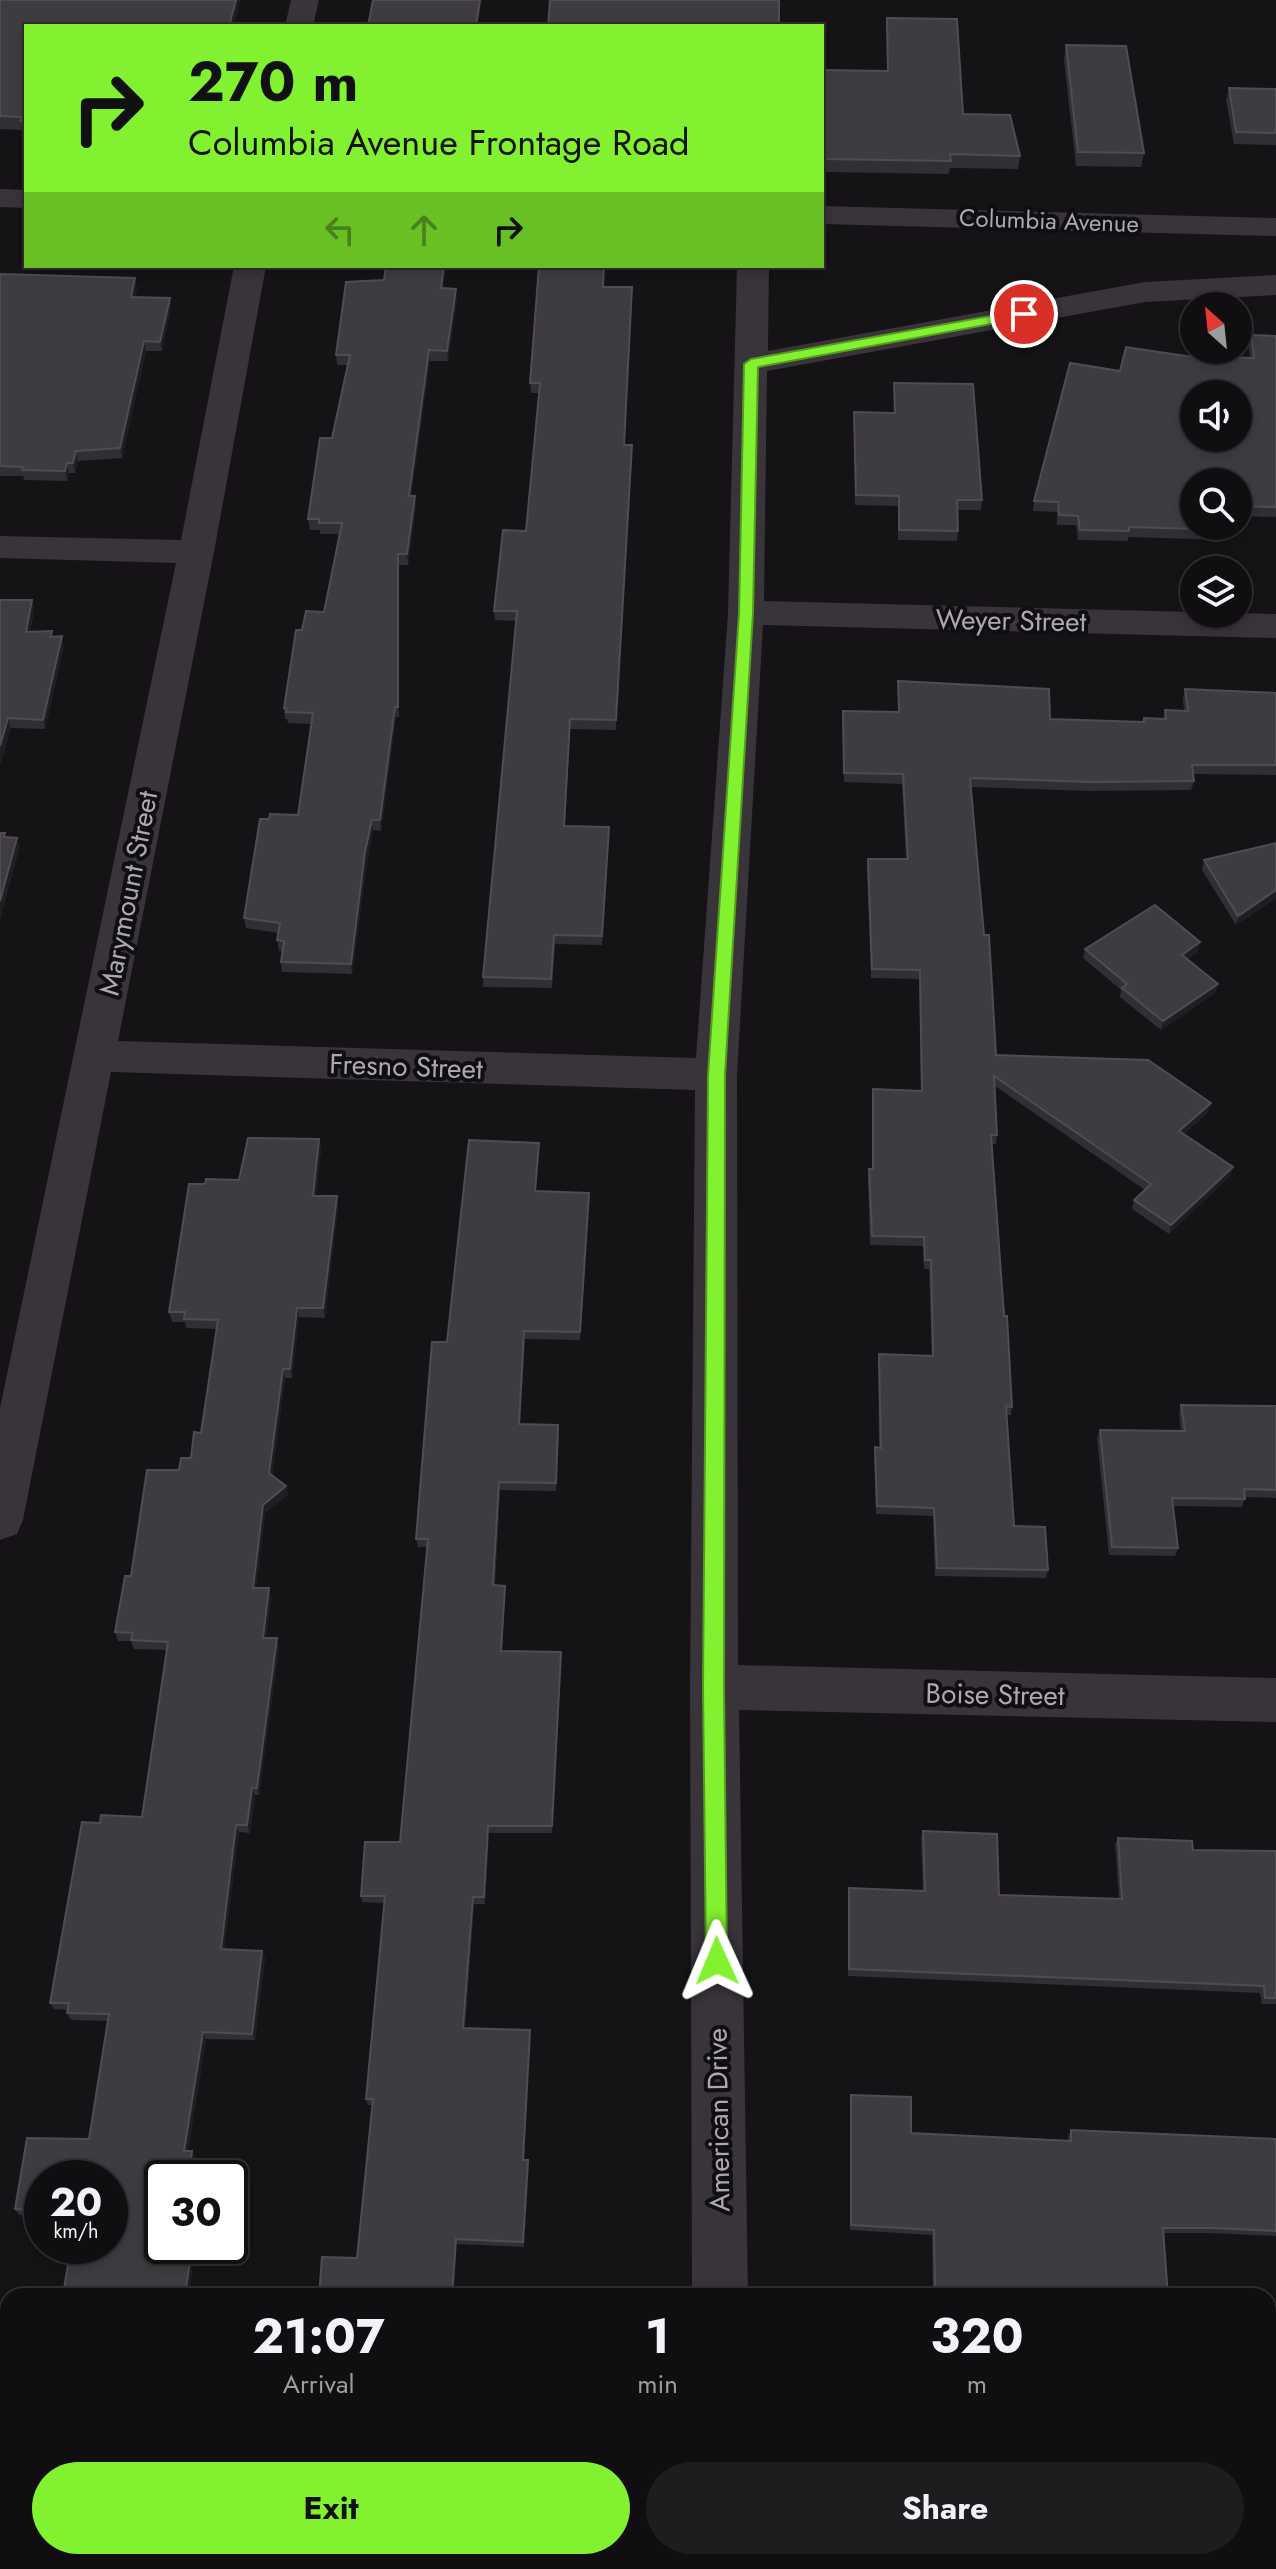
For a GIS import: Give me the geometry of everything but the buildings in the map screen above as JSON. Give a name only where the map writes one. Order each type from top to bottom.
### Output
[{"type":"street","points":[[299,24],[305,0]]},
{"type":"street","points":[[0,198],[24,199]]},
{"type":"street","name":"Columbia Avenue","points":[[824,215],[1276,227]]},
{"type":"street","name":"Marymount Street","points":[[0,1520],[196,552],[250,268]]},
{"type":"street","name":"American Drive","points":[[720,2288],[714,1687],[716,1075],[746,613],[753,268]]},
{"type":"street","points":[[751,364],[1145,292],[1276,285]]},
{"type":"street","points":[[0,547],[196,552]]},
{"type":"street","name":"Weyer Street","points":[[746,613],[1276,626]]},
{"type":"street","name":"Fresno Street","points":[[95,1056],[716,1075]]},
{"type":"street","name":"Boise Street","points":[[714,1687],[1276,1700]]},
{"type":"route","points":[[717,1961],[714,1687],[716,1075],[746,613],[751,364],[1024,314]]}]
